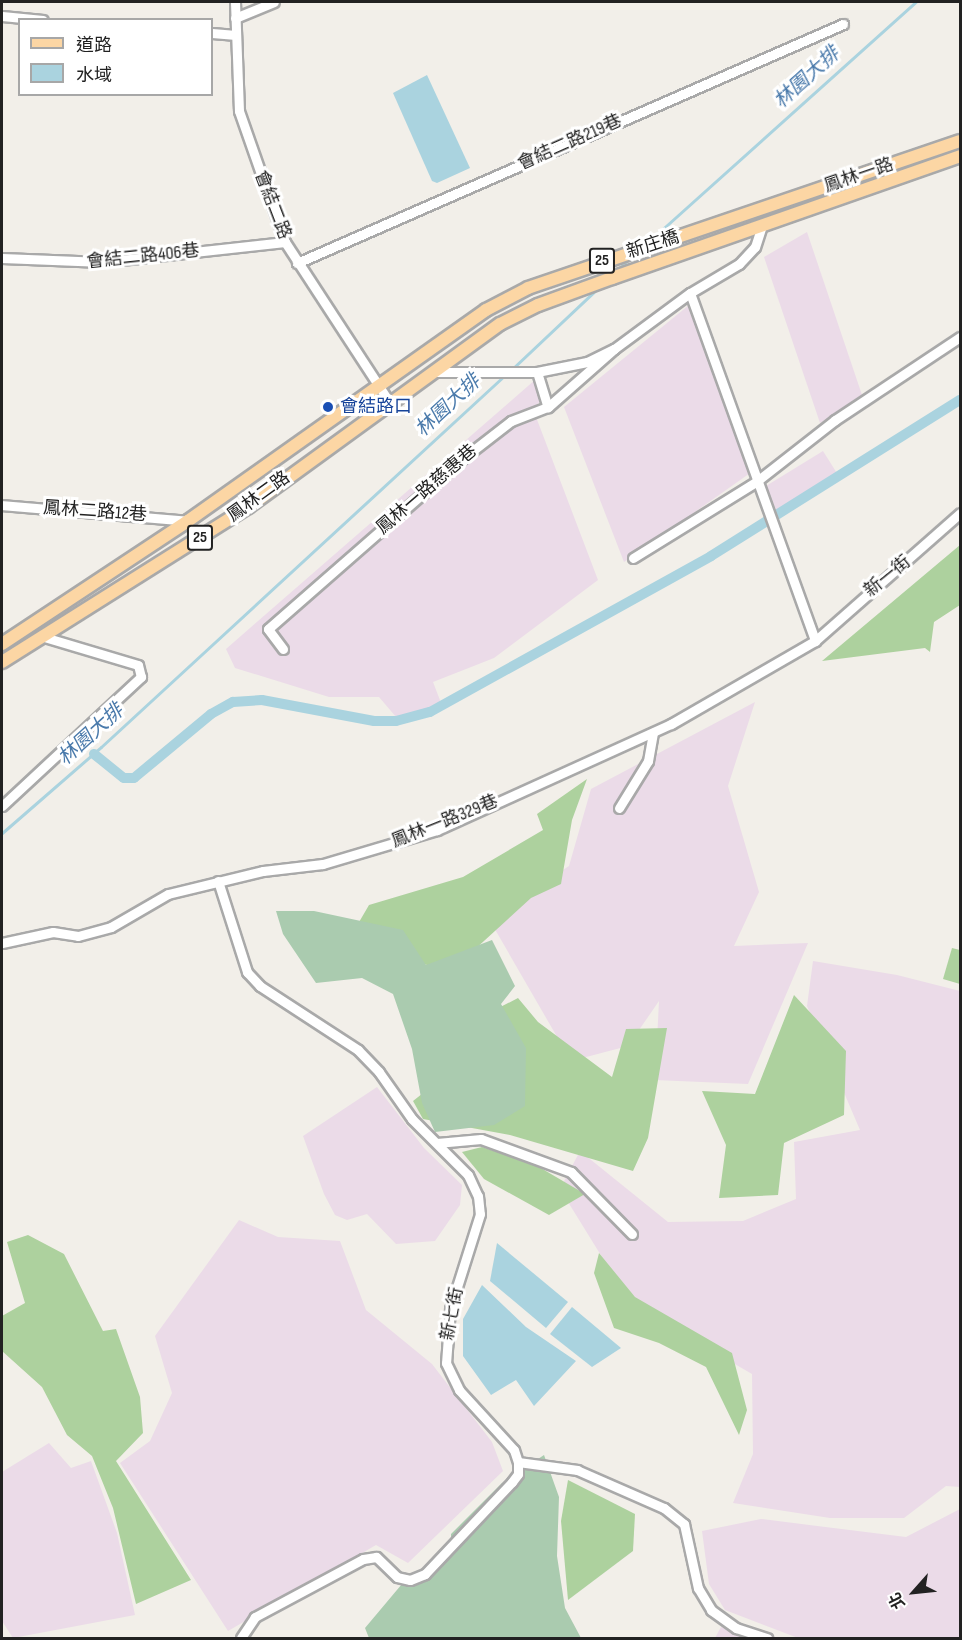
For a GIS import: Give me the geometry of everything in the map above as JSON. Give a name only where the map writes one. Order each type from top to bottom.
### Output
[{"type":"main road","name":"鳳林一路","points":[[758,211],[960,141]]},
{"type":"main road","name":"鳳林一路","points":[[762,225],[960,156]]},
{"type":"main road","name":"新庄橋","points":[[378,385],[486,310],[548,280],[758,211]]},
{"type":"main road","name":"新庄橋","points":[[434,372],[500,324],[538,305],[762,225]]},
{"type":"main road","name":"25","points":[[390,403],[434,372]]},
{"type":"main road","name":"鳳林二路","points":[[5,640],[188,521],[378,385]]},
{"type":"main road","name":"鳳林二路","points":[[2,662],[248,507],[390,403]]},
{"type":"street","name":"會結二路","points":[[235,2],[239,111],[285,242],[390,403]]},
{"type":"street","points":[[235,18],[274,2]]},
{"type":"street","points":[[2,16],[22,18]]},
{"type":"street","name":"會結二路219巷","points":[[297,262],[843,24]]},
{"type":"street","points":[[213,33],[236,35]]},
{"type":"street","points":[[434,372],[537,372],[587,362],[614,349],[690,293],[739,264],[755,247],[762,225]]},
{"type":"street","name":"會結二路406巷","points":[[2,258],[94,263],[285,242]]},
{"type":"street","points":[[690,293],[815,641]]},
{"type":"street","points":[[633,558],[757,481],[835,420],[960,337]]},
{"type":"street","name":"鳳林一路慈惠巷","points":[[283,649],[268,629],[462,459],[511,421],[548,407],[614,349]]},
{"type":"street","points":[[537,372],[548,407]]},
{"type":"street","name":"鳳林二路12巷","points":[[2,505],[188,521]]},
{"type":"street","name":"新一街","points":[[815,641],[960,513]]},
{"type":"street","points":[[2,806],[141,677],[138,665],[44,637]]},
{"type":"street","name":"鳳林一路329巷","points":[[2,943],[53,932],[78,936],[111,927],[168,894],[262,871],[323,864],[437,830],[653,732],[815,641]]},
{"type":"street","points":[[619,808],[648,761],[653,732]]},
{"type":"street","name":"新七街","points":[[219,881],[247,972],[260,986],[358,1050],[379,1072],[412,1119],[468,1175],[478,1196],[480,1214],[450,1309],[446,1363],[459,1390],[514,1450],[518,1462]]},
{"type":"street","points":[[437,1143],[481,1139],[571,1172],[632,1234]]},
{"type":"street","points":[[241,1638],[255,1617],[363,1559],[376,1557],[397,1577],[410,1580],[425,1574],[512,1482],[518,1474],[518,1462],[577,1470],[664,1508],[684,1524],[698,1588],[711,1610],[736,1628],[766,1638]]},
{"type":"shaded area","points":[[807,232],[863,398],[820,423],[764,257]]},
{"type":"shaded area","points":[[694,301],[753,471],[624,562],[564,407]]},
{"type":"shaded area","points":[[536,379],[545,396],[533,409],[598,580],[494,658],[433,682],[443,708],[402,724],[379,697],[329,697],[235,668],[226,649]]},
{"type":"shaded area","points":[[823,451],[840,478],[778,515],[766,486]]},
{"type":"shaded area","points":[[755,702],[728,786],[759,892],[734,946],[808,943],[748,1084],[655,1080],[659,1001],[628,1046],[571,1061],[489,919],[569,866],[591,789]]},
{"type":"shaded area","points":[[813,961],[897,975],[960,991],[960,1487],[946,1486],[904,1518],[830,1518],[733,1503],[753,1454],[752,1374],[631,1304],[560,1189],[580,1151],[668,1222],[743,1221],[796,1199],[794,1142],[860,1130],[807,1006]]},
{"type":"shaded area","points":[[377,1087],[424,1148],[462,1185],[460,1205],[435,1241],[396,1244],[367,1214],[347,1220],[335,1215],[324,1194],[303,1136]]},
{"type":"shaded area","points":[[239,1220],[278,1237],[340,1241],[366,1310],[432,1364],[492,1442],[503,1471],[408,1563],[376,1545],[228,1631],[120,1463],[150,1441],[172,1393],[155,1336]]},
{"type":"shaded area","points":[[49,1443],[71,1468],[91,1461],[117,1533],[135,1615],[13,1638],[2,1621],[2,1472]]},
{"type":"shaded area","points":[[960,1509],[960,1638],[798,1638],[725,1610],[709,1584],[702,1531],[761,1519],[906,1537]]},
{"type":"shaded area","points":[[721,1627],[752,1638],[715,1638]]},
{"type":"green space","points":[[960,545],[960,605],[934,622],[930,652],[925,648],[822,661]]},
{"type":"green space","points":[[587,779],[572,820],[561,884],[531,898],[450,972],[348,941],[369,905],[463,877],[543,830],[537,814]]},
{"type":"green space","points":[[276,911],[314,911],[403,930],[426,965],[492,940],[515,986],[501,1004],[526,1048],[525,1106],[494,1125],[435,1132],[422,1103],[412,1049],[393,994],[362,978],[316,983],[283,934]]},
{"type":"green space","points":[[952,948],[960,950],[960,984],[943,979]]},
{"type":"green space","points":[[794,995],[846,1051],[844,1115],[784,1143],[778,1195],[719,1198],[726,1145],[702,1091],[755,1094]]},
{"type":"green space","points":[[518,998],[538,1022],[612,1077],[626,1029],[667,1028],[648,1138],[633,1171],[510,1135],[423,1119],[413,1101],[451,1071],[483,1016]]},
{"type":"green space","points":[[482,1147],[534,1164],[585,1194],[549,1215],[484,1179],[462,1152]]},
{"type":"green space","points":[[28,1235],[64,1254],[103,1331],[116,1329],[140,1397],[143,1433],[116,1461],[191,1580],[136,1604],[113,1508],[92,1456],[67,1435],[42,1387],[2,1351],[2,1316],[25,1303],[7,1242]]},
{"type":"green space","points":[[599,1253],[635,1297],[732,1353],[747,1410],[739,1435],[706,1367],[659,1343],[614,1328],[594,1273]]},
{"type":"green space","points":[[544,1455],[559,1497],[557,1556],[565,1608],[581,1638],[369,1638],[365,1628],[407,1578],[451,1552],[451,1534],[502,1483]]},
{"type":"green space","points":[[568,1480],[635,1514],[633,1551],[568,1600],[561,1521]]},
{"type":"water","points":[[427,75],[470,168],[437,183],[432,181],[393,93]]},
{"type":"water","points":[[497,1243],[568,1302],[546,1328],[490,1281]]},
{"type":"water","points":[[482,1285],[526,1327],[576,1361],[534,1406],[516,1380],[491,1395],[463,1356],[463,1319]]},
{"type":"water","points":[[572,1307],[621,1348],[592,1367],[550,1334]]},
{"type":"waterway","name":"林園大排","points":[[647,243],[916,2]]},
{"type":"waterway","name":"林園大排","points":[[616,271],[631,257]]},
{"type":"waterway","name":"林園大排","points":[[511,370],[598,288]]},
{"type":"waterway","name":"林園大排","points":[[2,833],[101,747],[506,374]]},
{"type":"waterway","points":[[94,754],[124,778],[134,778],[211,714],[233,702],[262,700],[374,721],[396,721],[430,712],[711,556],[960,400]]},
{"type":"place","name":"會結路口","points":[[328,407]]}]
